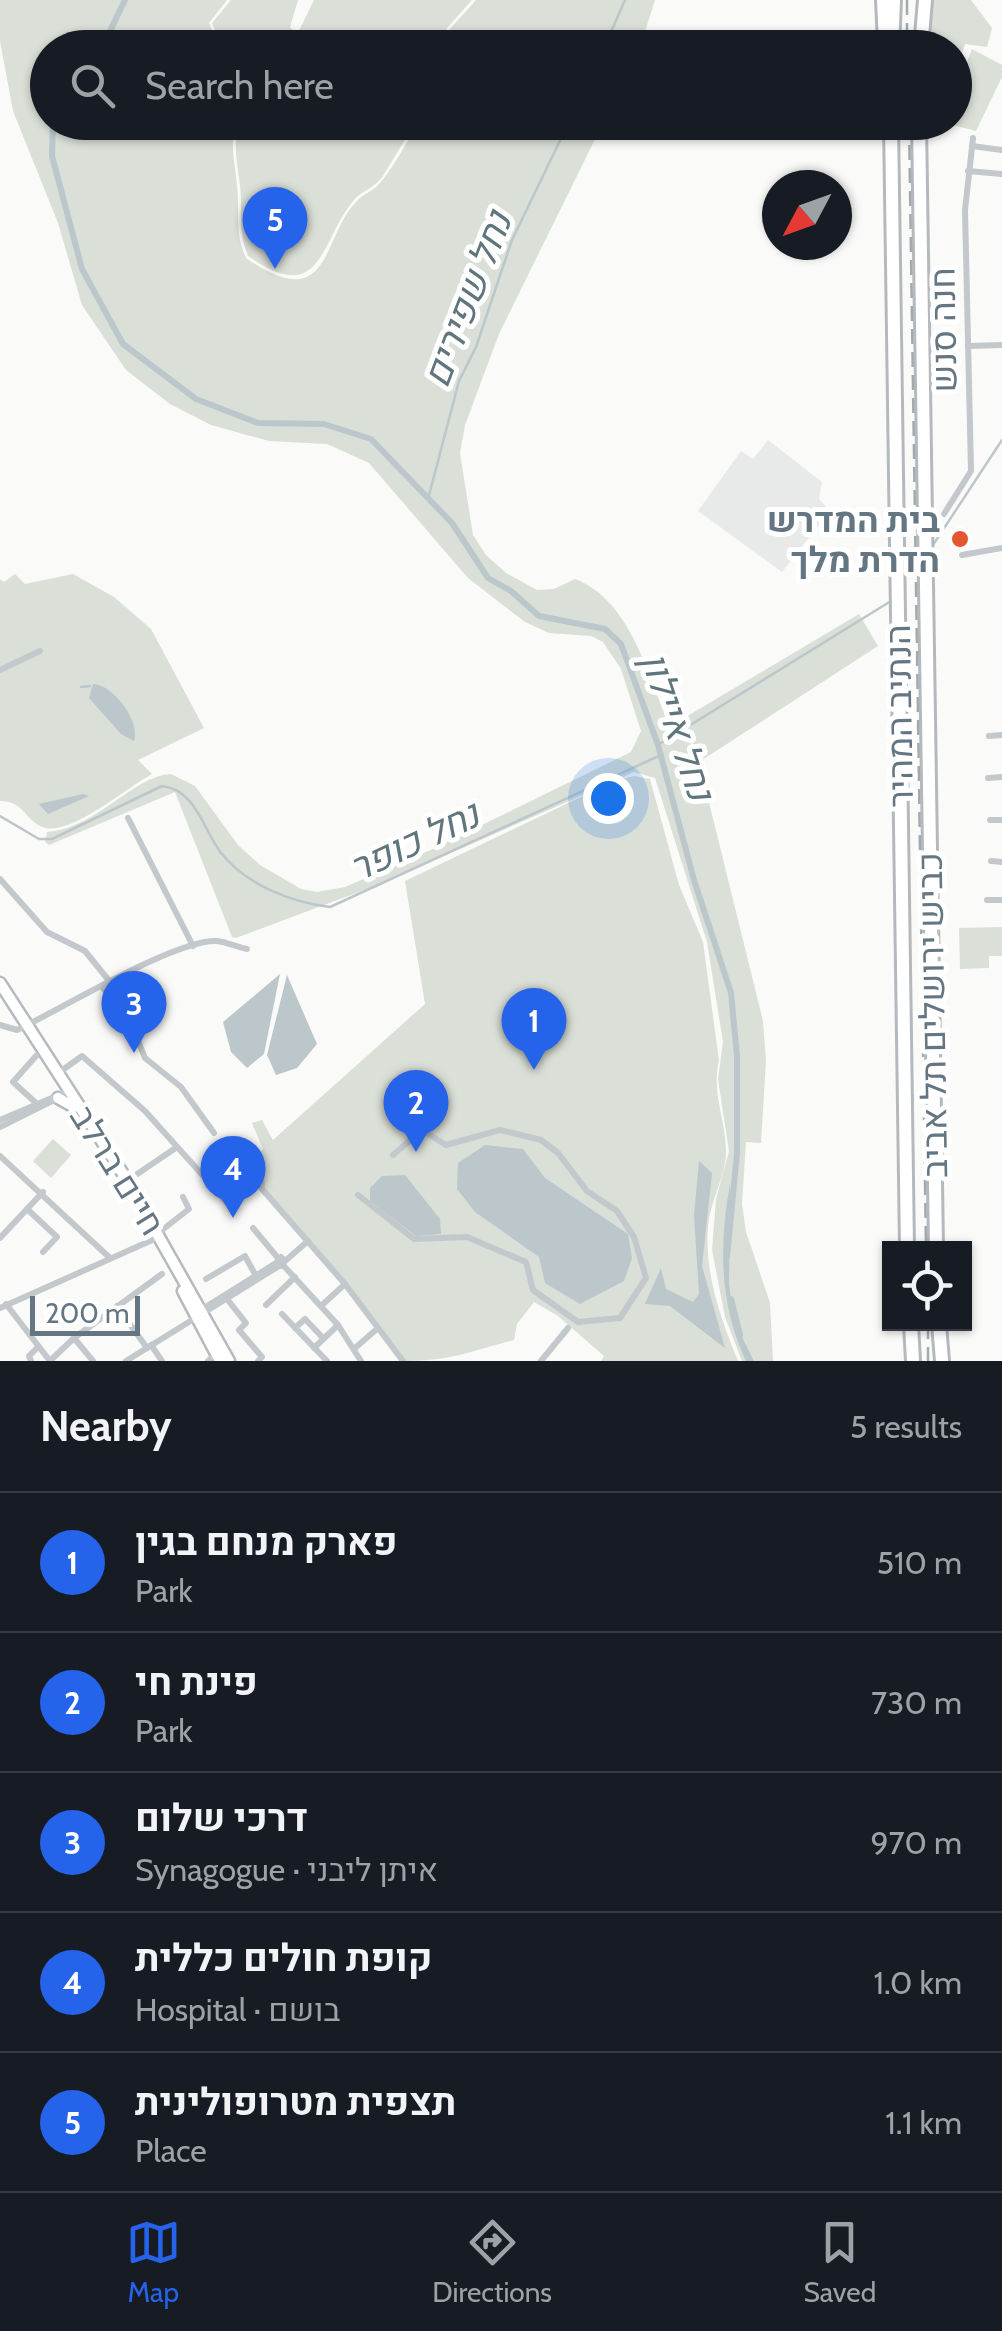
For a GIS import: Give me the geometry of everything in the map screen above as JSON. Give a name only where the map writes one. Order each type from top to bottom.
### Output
[{"type":"highway","points":[[888,0],[888,30]]},
{"type":"highway","points":[[921,30],[922,0]]},
{"type":"highway","name":"כביש ירושלים תל אביב","points":[[888,140],[904,1241]]},
{"type":"highway","name":"כביש ירושלים תל אביב","points":[[918,140],[936,1241]]},
{"type":"highway","points":[[908,1331],[910,1361]]},
{"type":"highway","points":[[940,1331],[942,1361]]},
{"type":"main road","name":"חיים ברלב","points":[[0,983],[21,1025]]},
{"type":"main road","name":"חיים ברלב","points":[[0,992],[57,1077],[62,1094],[126,1182]]},
{"type":"main road","name":"חיים ברלב","points":[[62,1094],[126,1182],[157,1236],[198,1318],[213,1360]]},
{"type":"main road","name":"חיים ברלב","points":[[198,1318],[228,1361]]},
{"type":"street","name":"חנה סנש","points":[[944,514],[971,470],[964,209],[968,170],[973,142],[1002,150]]},
{"type":"street","points":[[968,170],[1002,174]]},
{"type":"street","points":[[968,346],[1002,345]]},
{"type":"street","points":[[962,555],[1002,548]]},
{"type":"street","points":[[0,670],[40,651]]},
{"type":"street","points":[[989,736],[1002,735]]},
{"type":"street","points":[[988,778],[1002,777]]},
{"type":"street","points":[[128,818],[193,946]]},
{"type":"street","points":[[990,820],[1002,820]]},
{"type":"street","points":[[991,862],[1002,862]]},
{"type":"street","points":[[0,879],[47,932],[85,952],[129,1018],[146,1058],[181,1087],[214,1133]]},
{"type":"street","points":[[987,900],[1002,900]]},
{"type":"street","points":[[0,1025],[8,1031],[193,946],[215,941],[247,949]]},
{"type":"street","points":[[36,1056],[13,1082],[36,1102]]},
{"type":"street","points":[[57,1077],[82,1056],[145,1111],[233,1209]]},
{"type":"street","points":[[2,1120],[62,1094]]},
{"type":"street","points":[[2,1120],[62,1094]]},
{"type":"street","points":[[358,1195],[414,1240],[467,1237],[526,1262],[533,1290],[578,1322],[620,1318],[646,1278],[634,1237],[617,1212],[587,1192],[558,1153],[541,1140],[500,1130],[449,1146],[422,1130],[393,1155]]},
{"type":"street","points":[[126,1182],[177,1147]]},
{"type":"street","points":[[0,1156],[110,1258]]},
{"type":"street","points":[[261,1168],[262,1189],[346,1284],[402,1361]]},
{"type":"street","points":[[0,1238],[42,1192]]},
{"type":"street","points":[[162,1274],[74,1338],[50,1361],[3,1306],[157,1236],[186,1216],[189,1210],[183,1197]]},
{"type":"street","points":[[27,1210],[57,1237],[43,1252]]},
{"type":"street","points":[[253,1228],[338,1325],[361,1361]]},
{"type":"street","points":[[198,1318],[307,1240]]},
{"type":"street","points":[[206,1278],[245,1256],[257,1278]]},
{"type":"street","points":[[266,1305],[295,1277]]},
{"type":"street","points":[[126,1361],[257,1278]]},
{"type":"street","points":[[321,1306],[346,1284]]},
{"type":"street","points":[[228,1298],[244,1318],[246,1323],[239,1330],[262,1357],[258,1361]]},
{"type":"street","points":[[117,1306],[162,1361]]},
{"type":"street","points":[[282,1314],[326,1361]]},
{"type":"street","points":[[295,1328],[305,1319],[323,1338]]},
{"type":"street","points":[[314,1348],[338,1325]]},
{"type":"street","points":[[355,1348],[378,1328]]},
{"type":"street","points":[[541,1361],[568,1328]]},
{"type":"street","points":[[74,1338],[94,1361]]},
{"type":"street","points":[[31,1361],[30,1356],[38,1347]]},
{"type":"shaded area","points":[[0,0],[227,0],[209,23],[212,30],[30,30],[30,140],[234,140],[242,249],[246,258],[274,274],[295,279],[309,276],[320,265],[345,216],[381,182],[409,140],[595,140],[499,334],[465,425],[460,453],[473,535],[486,555],[506,573],[537,590],[554,589],[575,579],[610,603],[634,640],[668,722],[674,724],[859,614],[878,646],[699,762],[763,1021],[766,1061],[761,1143],[746,1142],[742,1204],[746,1232],[770,1303],[773,1361],[742,1361],[725,1317],[712,1250],[716,1199],[729,1151],[718,1079],[723,1042],[707,942],[655,778],[634,772],[615,781],[634,776],[650,779],[679,885],[703,942],[719,1061],[717,1084],[726,1152],[709,1217],[707,1244],[720,1312],[738,1361],[601,1361],[604,1356],[558,1316],[534,1302],[517,1324],[514,1340],[449,1357],[405,1361],[263,1188],[264,1168],[255,1157],[263,1149],[252,1123],[262,1120],[273,1140],[425,1004],[405,881],[608,784],[380,884],[236,938],[232,937],[175,792],[49,845],[45,842],[47,832],[82,822],[143,783],[171,774],[195,786],[238,845],[260,865],[301,889],[317,892],[345,887],[435,848],[631,752],[641,731],[621,669],[603,642],[591,636],[549,633],[525,622],[468,578],[369,463],[327,444],[269,441],[211,425],[170,404],[126,370],[82,305],[58,223],[13,111],[0,41]]},
{"type":"shaded area","points":[[231,0],[298,0],[290,27],[293,30],[215,30],[212,23]]},
{"type":"shaded area","points":[[314,0],[472,0],[447,28],[299,30]]},
{"type":"shaded area","points":[[476,0],[655,0],[645,30],[450,29]]},
{"type":"shaded area","points":[[929,0],[971,0],[992,28],[987,47],[972,45],[972,30],[929,30]]},
{"type":"shaded area","points":[[972,49],[1002,65],[1002,77],[976,131],[972,130]]},
{"type":"shaded area","points":[[236,140],[405,140],[380,180],[353,201],[316,264],[305,273],[291,275],[272,270],[248,256],[241,229]]},
{"type":"shaded area","points":[[768,440],[822,482],[819,499],[830,511],[782,572],[698,511],[741,451],[753,459]]},
{"type":"shaded area","points":[[15,574],[25,584],[73,574],[114,597],[151,629],[204,728],[138,760],[152,774],[85,817],[57,828],[39,826],[15,804],[0,801],[0,579],[4,582]]},
{"type":"shaded area","points":[[93,684],[108,690],[123,705],[133,724],[134,741],[121,734],[89,698]]},
{"type":"shaded area","points":[[89,796],[48,814],[39,804]]},
{"type":"shaded area","points":[[1002,927],[1002,956],[989,956],[989,968],[960,969],[959,928]]},
{"type":"shaded area","points":[[280,974],[264,1054],[247,1068],[231,1052],[223,1022]]},
{"type":"shaded area","points":[[287,975],[317,1044],[297,1068],[276,1075],[267,1055]]},
{"type":"shaded area","points":[[53,1139],[71,1155],[51,1178],[33,1161]]},
{"type":"shaded area","points":[[485,1145],[523,1149],[545,1178],[628,1234],[632,1258],[624,1281],[580,1304],[545,1283],[539,1257],[475,1212],[457,1189],[458,1163]]},
{"type":"shaded area","points":[[699,1161],[712,1173],[702,1266],[725,1348],[670,1306],[645,1304],[661,1268],[666,1289],[693,1302],[699,1294],[694,1215]]},
{"type":"shaded area","points":[[405,1175],[440,1219],[441,1234],[416,1236],[370,1201],[370,1188],[382,1176]]},
{"type":"shaded area","points":[[730,1184],[729,1284],[734,1321],[754,1361],[746,1361],[726,1296],[723,1251]]},
{"type":"waterway","name":"נחל איילון","points":[[110,30],[125,0]]},
{"type":"waterway","name":"נחל שפירים","points":[[612,30],[625,0]]},
{"type":"waterway","name":"נחל איילון","points":[[52,140],[52,156],[82,269],[123,344],[196,399],[258,423],[324,424],[371,439],[452,523],[488,578],[511,591],[539,616],[605,629],[621,644],[658,745],[694,880],[731,993],[737,1056],[737,1153],[727,1257]]},
{"type":"waterway","name":"נחל שפירים","points":[[428,499],[459,381],[476,347],[512,240],[560,140]]},
{"type":"waterway","points":[[931,548],[1002,440]]},
{"type":"waterway","points":[[658,745],[891,601]]},
{"type":"waterway","points":[[81,687],[90,686]]},
{"type":"waterway","name":"נחל כופר","points":[[0,816],[39,839],[52,839],[162,786],[174,789],[191,803],[221,853],[243,874],[285,896],[330,907],[661,755]]},
{"type":"waterway","name":"נחל איילון","points":[[731,1299],[740,1335]]},
{"type":"railway","points":[[907,0],[907,30]]},
{"type":"railway","points":[[909,140],[926,1241]]},
{"type":"railway","points":[[928,1331],[928,1361]]},
{"type":"place","name":"תצפית מטרופולינית","points":[[275,269]]},
{"type":"place","name":"בית המדרש הדרת מלך","points":[[960,539]]},
{"type":"place","name":"דרכי שלום","points":[[134,1053]]},
{"type":"place","name":"פארק מנחם בגין","points":[[534,1070]]},
{"type":"place","name":"פינת חי","points":[[416,1152]]},
{"type":"place","name":"קופת חולים כללית","points":[[233,1218]]}]
